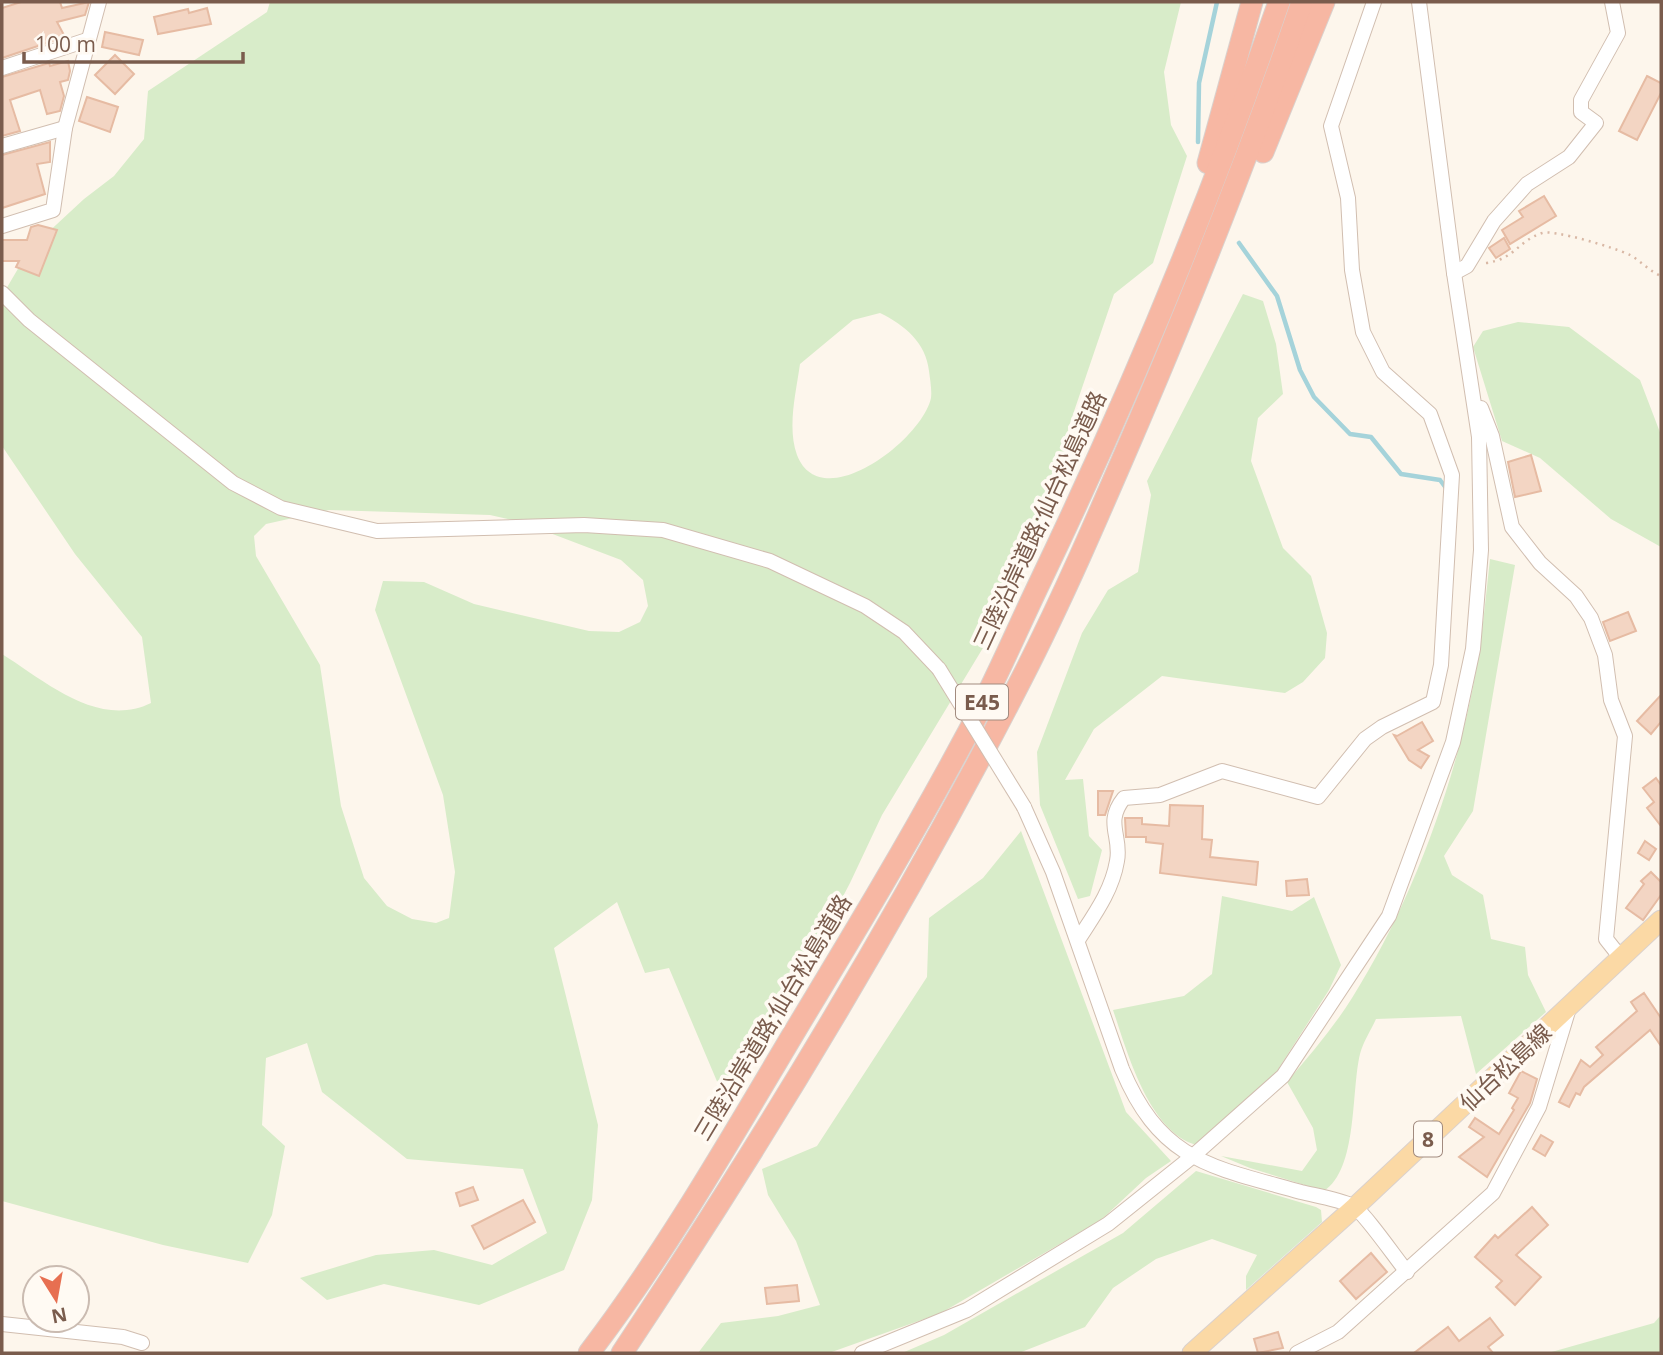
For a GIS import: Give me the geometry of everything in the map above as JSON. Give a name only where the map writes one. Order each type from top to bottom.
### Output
[{"type":"highway","points":[[1170,296],[1252,2]]},
{"type":"highway","name":"三陸沿岸道路;仙台松島道路","points":[[589,1353],[615,1319],[733,1135],[856,930],[965,738],[1104,449],[1170,296],[1244,103],[1279,2]]},
{"type":"highway","name":"E45","points":[[622,1353],[681,1265],[788,1091],[933,844],[1024,675],[1111,487],[1191,299],[1241,175],[1302,2]]},
{"type":"highway","points":[[1191,299],[1258,165],[1324,2]]},
{"type":"main road","name":"仙台松島線","points":[[1192,1353],[1355,1207],[1661,920]]},
{"type":"street","points":[[2,226],[53,210],[65,128],[99,2]]},
{"type":"street","points":[[1078,940],[1106,897],[1118,859],[1113,821],[1124,798],[1160,795],[1223,771],[1318,797],[1365,739],[1382,727],[1433,702],[1441,665],[1452,474],[1430,414],[1383,372],[1363,332],[1352,270],[1348,198],[1331,126],[1374,2]]},
{"type":"street","points":[[862,1353],[967,1310],[1108,1224],[1193,1156],[1283,1076],[1389,916],[1453,742],[1473,649],[1481,550],[1479,437],[1454,273],[1419,2]]},
{"type":"street","points":[[1454,273],[1467,266],[1494,221],[1527,184],[1569,157],[1596,123],[1581,112],[1581,100],[1618,33],[1612,2]]},
{"type":"street","points":[[2,68],[87,40]]},
{"type":"street","points":[[2,146],[65,128]]},
{"type":"street","points":[[2,293],[29,320],[233,483],[281,508],[377,531],[584,525],[663,530],[770,561],[864,606],[904,632],[939,669],[1024,807],[1078,940],[1135,1099],[1169,1142],[1193,1156],[1261,1180],[1355,1207],[1407,1272]]},
{"type":"street","points":[[1473,385],[1492,436],[1512,527],[1540,563],[1576,596],[1591,618],[1605,655],[1611,701],[1625,736],[1606,939],[1621,958]]},
{"type":"street","points":[[1297,1353],[1338,1332],[1493,1193],[1539,1107],[1570,1006]]},
{"type":"street","points":[[2,1324],[123,1337],[142,1343]]},
{"type":"path","points":[[1467,266],[1504,261],[1529,237],[1547,231],[1561,231],[1573,239],[1632,256],[1661,276]]},
{"type":"green space","points":[[270,2],[1181,2],[1164,72],[1171,125],[1187,156],[1153,263],[1114,294],[1068,429],[1069,469],[995,628],[882,815],[850,883],[780,1016],[727,1105],[669,968],[645,973],[617,902],[554,948],[598,1125],[592,1200],[564,1270],[479,1305],[384,1284],[327,1300],[300,1278],[376,1255],[434,1250],[492,1265],[547,1233],[523,1169],[407,1159],[322,1092],[307,1043],[266,1058],[262,1125],[285,1146],[272,1215],[248,1263],[163,1245],[2,1201],[2,654],[54,688],[92,706],[111,710],[131,709],[151,703],[142,637],[75,554],[2,446],[2,296],[29,250],[84,199],[114,176],[144,139],[148,91],[267,12]],"holes":[[[880,313],[906,329],[924,352],[931,392],[924,415],[891,451],[870,466],[848,475],[827,478],[809,472],[797,455],[793,433],[793,410],[800,364],[853,320]],[[329,510],[490,515],[521,522],[621,560],[643,580],[648,606],[640,622],[619,632],[589,631],[474,604],[424,582],[383,581],[375,610],[443,795],[455,872],[449,918],[436,923],[412,919],[387,906],[364,878],[341,806],[320,665],[256,556],[254,536],[266,524]]]},
{"type":"green space","points":[[1243,294],[1263,301],[1276,344],[1283,394],[1258,418],[1251,461],[1283,548],[1311,576],[1327,633],[1325,658],[1303,682],[1285,693],[1162,676],[1094,729],[1065,780],[1083,779],[1089,836],[1102,850],[1090,896],[1078,899],[1040,805],[1037,752],[1082,633],[1108,590],[1138,572],[1151,495],[1147,481]]},
{"type":"green space","points":[[1518,322],[1569,327],[1640,380],[1661,435],[1661,547],[1611,519],[1540,458],[1502,441],[1473,347],[1483,331]]},
{"type":"green space","points":[[1490,559],[1515,565],[1473,811],[1444,856],[1452,875],[1483,895],[1491,939],[1525,947],[1528,975],[1546,1012],[1476,1074],[1461,1016],[1376,1019],[1360,1054],[1348,1148],[1343,1166],[1335,1180],[1324,1191],[1221,1156],[1302,1171],[1317,1150],[1313,1128],[1287,1082],[1352,998],[1395,921],[1430,837],[1458,751],[1469,707],[1479,652]]},
{"type":"green space","points":[[1021,831],[1126,1112],[1171,1161],[1146,1178],[1101,1220],[941,1313],[829,1353],[698,1353],[721,1323],[778,1316],[820,1305],[796,1241],[768,1195],[762,1169],[817,1146],[927,977],[929,918],[983,878]]},
{"type":"green space","points":[[1222,896],[1292,911],[1314,897],[1341,965],[1329,990],[1275,1074],[1197,1145],[1180,1137],[1153,1108],[1133,1068],[1113,1010],[1184,996],[1212,974]]},
{"type":"green space","points":[[1196,1171],[1316,1207],[1321,1210],[1322,1222],[1246,1290],[1246,1276],[1257,1255],[1212,1239],[1156,1259],[1113,1288],[1085,1327],[1019,1353],[902,1353],[944,1335],[1123,1233]]},
{"type":"green space","points":[[1661,1315],[1661,1353],[1548,1353],[1654,1323]]},
{"type":"building","points":[[21,2],[60,2],[62,8],[89,2],[85,15],[57,22],[65,37],[2,58],[2,8]]},
{"type":"building","points":[[207,8],[211,24],[158,34],[154,17],[188,9],[189,13]]},
{"type":"building","points":[[105,32],[143,40],[139,55],[102,47]]},
{"type":"building","points":[[115,55],[134,74],[115,94],[95,75]]},
{"type":"building","points":[[68,61],[68,80],[60,82],[64,96],[60,111],[47,114],[40,90],[10,100],[20,131],[2,136],[2,77],[49,63],[50,66]]},
{"type":"building","points":[[1647,76],[1661,83],[1661,93],[1637,140],[1619,131]]},
{"type":"building","points":[[87,97],[118,107],[110,132],[79,121]]},
{"type":"building","points":[[50,142],[50,162],[37,164],[45,194],[2,208],[2,155]]},
{"type":"building","points":[[1544,196],[1556,216],[1510,244],[1502,230],[1523,217],[1519,211]]},
{"type":"building","points":[[38,225],[57,230],[39,276],[16,267],[19,261],[2,261],[2,240],[27,240],[31,227]]},
{"type":"building","points":[[1504,238],[1510,249],[1496,258],[1489,248]]},
{"type":"building","points":[[1531,455],[1541,491],[1515,497],[1508,462]]},
{"type":"building","points":[[1628,612],[1636,631],[1610,641],[1603,622]]},
{"type":"building","points":[[1661,695],[1661,722],[1651,734],[1637,721]]},
{"type":"building","points":[[1422,722],[1433,741],[1418,750],[1429,756],[1421,768],[1409,760],[1394,735],[1397,736]]},
{"type":"building","points":[[1656,778],[1661,785],[1661,826],[1647,808],[1654,802],[1643,788]]},
{"type":"building","points":[[1098,791],[1113,791],[1105,815],[1098,815]]},
{"type":"building","points":[[1170,805],[1203,806],[1202,839],[1212,840],[1210,857],[1258,862],[1256,885],[1160,873],[1163,844],[1146,842],[1146,837],[1126,837],[1125,818],[1142,818],[1142,824],[1169,826]]},
{"type":"building","points":[[1645,841],[1656,849],[1649,860],[1638,853]]},
{"type":"building","points":[[1651,872],[1661,882],[1661,895],[1643,920],[1626,908],[1644,884],[1641,881]]},
{"type":"building","points":[[1307,879],[1309,895],[1287,896],[1286,881]]},
{"type":"building","points":[[1644,993],[1661,1018],[1661,1046],[1650,1030],[1584,1087],[1580,1095],[1576,1093],[1569,1107],[1559,1102],[1581,1060],[1590,1067],[1603,1055],[1596,1047],[1637,1011],[1631,1002]]},
{"type":"building","points":[[1521,1071],[1537,1079],[1530,1103],[1487,1177],[1459,1157],[1484,1137],[1469,1127],[1475,1118],[1499,1134],[1514,1110],[1512,1108],[1518,1098],[1509,1093]]},
{"type":"building","points":[[1541,1135],[1553,1142],[1545,1156],[1533,1149]]},
{"type":"building","points":[[473,1187],[478,1200],[460,1206],[456,1193]]},
{"type":"building","points":[[523,1200],[535,1222],[484,1249],[472,1226]]},
{"type":"building","points":[[1532,1207],[1548,1225],[1516,1255],[1541,1277],[1515,1305],[1496,1287],[1502,1281],[1475,1257],[1495,1235],[1498,1238]]},
{"type":"building","points":[[1371,1253],[1387,1272],[1356,1299],[1340,1281]]},
{"type":"building","points":[[797,1285],[799,1301],[767,1304],[765,1288]]},
{"type":"building","points":[[1490,1318],[1503,1335],[1488,1347],[1493,1353],[1414,1353],[1448,1327],[1459,1341]]},
{"type":"building","points":[[1278,1332],[1283,1348],[1258,1353],[1254,1339]]},
{"type":"waterway","points":[[1198,142],[1199,83],[1217,2]]},
{"type":"waterway","points":[[1239,243],[1277,296],[1300,370],[1314,397],[1350,434],[1371,437],[1401,474],[1440,480],[1446,488]]}]
